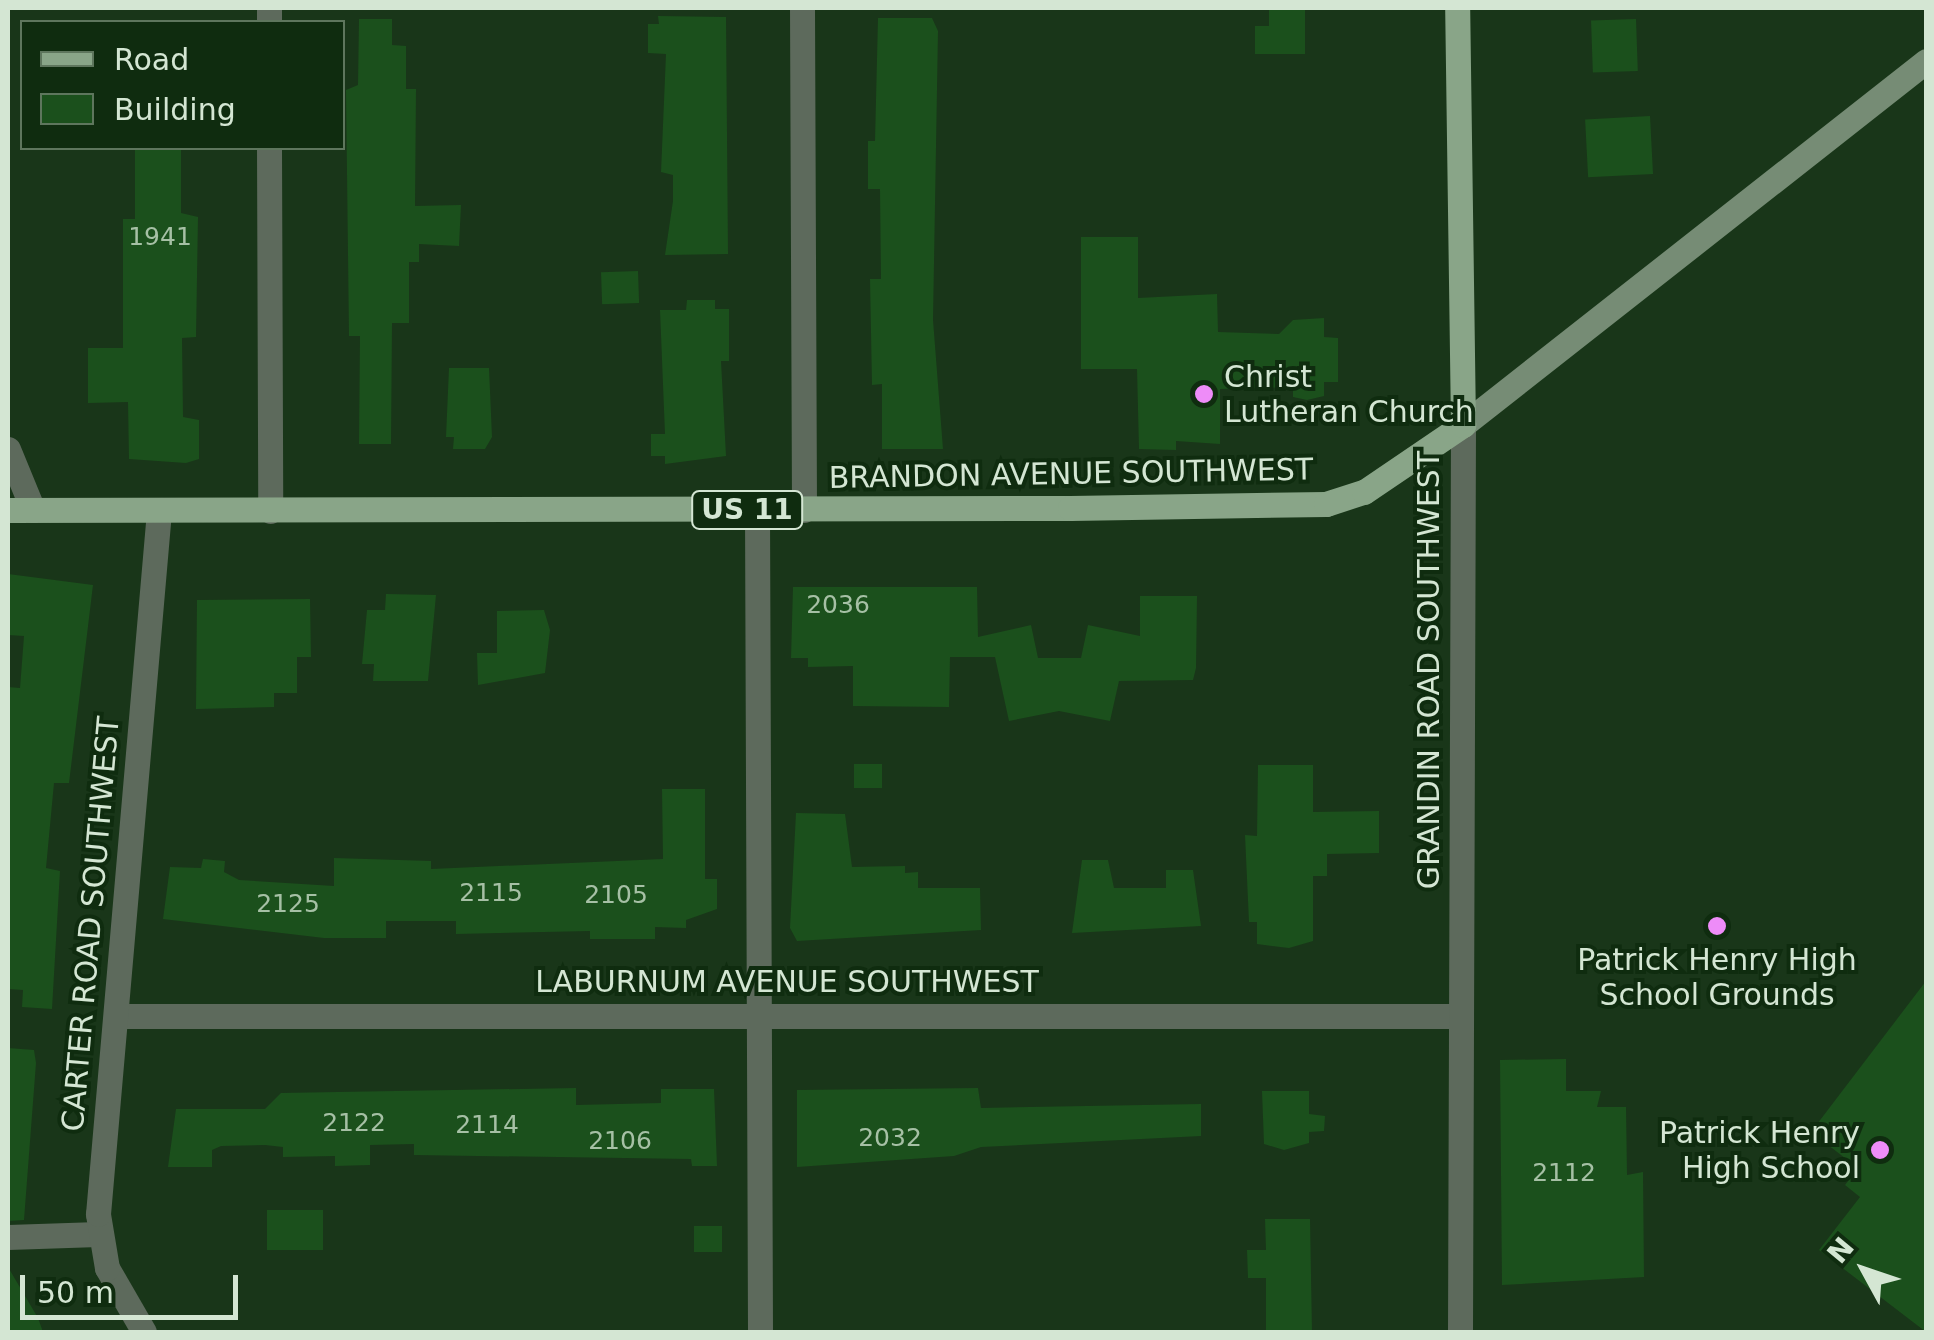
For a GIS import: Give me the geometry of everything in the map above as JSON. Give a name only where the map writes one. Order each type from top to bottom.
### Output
[{"type":"main road","name":"GRANDIN ROAD SOUTHWEST","points":[[1458,8],[1463,425]]},
{"type":"main road","name":"BRANDON AVENUE SOUTHWEST","points":[[20,510],[804,510],[1326,504],[1393,478],[1926,61]]},
{"type":"street","points":[[802,8],[804,510]]},
{"type":"street","points":[[269,150],[270,511]]},
{"type":"street","name":"GRANDIN ROAD SOUTHWEST","points":[[1460,1332],[1463,425]]},
{"type":"street","points":[[8,449],[20,510]]},
{"type":"street","points":[[756,510],[760,1332]]},
{"type":"street","name":"CARTER ROAD SOUTHWEST","points":[[144,1332],[107,1268],[98,1234],[159,511]]},
{"type":"street","name":"LABURNUM AVENUE SOUTHWEST","points":[[116,1016],[1459,1016]]},
{"type":"street","points":[[8,1237],[98,1234]]},
{"type":"building","points":[[1269,8],[1305,8],[1305,54],[1255,54],[1255,26],[1269,26]]},
{"type":"building","points":[[658,16],[726,17],[728,254],[665,255],[673,201],[673,175],[661,172],[666,54],[648,53],[648,24],[659,24]]},
{"type":"building","points":[[878,18],[932,18],[938,31],[933,320],[943,449],[882,449],[882,384],[872,385],[870,279],[881,279],[880,189],[868,189],[868,141],[875,141]]},
{"type":"building","points":[[359,19],[392,19],[392,45],[406,46],[406,89],[416,89],[415,206],[461,205],[459,246],[419,244],[419,262],[409,262],[409,323],[392,323],[391,444],[359,444],[360,336],[349,336],[346,90],[358,85]]},
{"type":"building","points":[[1636,19],[1638,71],[1593,73],[1591,21]]},
{"type":"building","points":[[1650,116],[1653,174],[1588,177],[1585,119]]},
{"type":"building","points":[[135,150],[181,150],[181,213],[198,217],[196,337],[182,338],[183,417],[199,420],[199,459],[186,463],[129,459],[128,402],[88,403],[88,348],[123,348],[123,219],[135,219]]},
{"type":"building","points":[[1081,237],[1138,237],[1138,298],[1217,294],[1218,332],[1279,334],[1293,320],[1324,318],[1324,337],[1338,338],[1338,382],[1324,382],[1324,396],[1307,400],[1293,397],[1293,387],[1220,389],[1220,444],[1176,441],[1176,450],[1139,449],[1137,369],[1081,369]]},
{"type":"building","points":[[638,271],[639,303],[602,304],[601,272]]},
{"type":"building","points":[[687,300],[715,300],[715,309],[729,309],[729,361],[721,361],[726,456],[665,464],[665,456],[651,456],[651,434],[665,434],[660,310],[686,310]]},
{"type":"building","points":[[449,368],[489,368],[492,437],[485,449],[453,449],[454,437],[446,437]]},
{"type":"building","points":[[8,574],[93,585],[69,783],[54,783],[46,868],[60,871],[52,1009],[22,1007],[23,990],[8,989],[8,687],[20,688],[24,636],[8,635]]},
{"type":"building","points":[[793,587],[977,587],[978,637],[1031,625],[1038,658],[1081,658],[1088,625],[1140,636],[1140,596],[1197,596],[1196,668],[1193,680],[1119,681],[1110,721],[1059,711],[1009,721],[995,657],[950,657],[949,707],[853,706],[853,666],[808,667],[808,658],[791,658]]},
{"type":"building","points":[[386,594],[436,595],[428,681],[373,681],[374,664],[362,664],[367,610],[385,610]]},
{"type":"building","points":[[310,599],[311,657],[297,657],[297,693],[274,693],[274,707],[196,709],[197,600]]},
{"type":"building","points":[[544,610],[550,630],[545,673],[478,685],[477,653],[497,653],[497,611]]},
{"type":"building","points":[[854,764],[882,764],[882,788],[854,788]]},
{"type":"building","points":[[1258,765],[1313,765],[1313,812],[1379,811],[1379,853],[1327,854],[1327,876],[1313,876],[1313,941],[1289,948],[1257,944],[1257,922],[1249,922],[1245,835],[1257,836]]},
{"type":"building","points":[[662,789],[705,789],[705,879],[717,879],[717,909],[686,920],[686,928],[655,927],[655,939],[590,939],[590,931],[456,934],[456,921],[386,921],[386,938],[324,938],[163,919],[170,867],[201,868],[203,859],[225,861],[224,872],[239,880],[334,886],[334,858],[431,861],[431,869],[663,859]]},
{"type":"building","points":[[796,813],[845,814],[852,867],[905,866],[905,873],[918,872],[918,888],[980,888],[981,930],[797,941],[790,928]]},
{"type":"building","points":[[1082,860],[1108,860],[1114,888],[1166,888],[1166,870],[1193,870],[1201,926],[1072,933]]},
{"type":"building","name":"Patrick Henry High School","points":[[1926,981],[1926,1332],[1819,1250],[1860,1197],[1845,1185],[1858,1168],[1811,1132]]},
{"type":"building","points":[[8,1048],[34,1050],[36,1063],[24,1220],[8,1221]]},
{"type":"building","points":[[1566,1059],[1566,1091],[1601,1091],[1597,1107],[1626,1107],[1627,1175],[1643,1172],[1644,1277],[1502,1285],[1500,1060]]},
{"type":"building","points":[[576,1088],[576,1105],[661,1103],[661,1089],[714,1089],[717,1166],[692,1166],[691,1159],[414,1155],[414,1144],[370,1145],[370,1165],[335,1166],[335,1156],[283,1157],[283,1147],[265,1145],[221,1146],[212,1150],[212,1167],[168,1167],[176,1109],[265,1109],[281,1093]]},
{"type":"building","points":[[978,1088],[981,1108],[1201,1104],[1201,1136],[981,1147],[954,1156],[797,1167],[797,1090]]},
{"type":"building","points":[[1262,1091],[1309,1091],[1309,1114],[1325,1116],[1324,1131],[1309,1132],[1309,1143],[1284,1150],[1264,1144]]},
{"type":"building","points":[[267,1210],[323,1210],[323,1250],[267,1250]]},
{"type":"building","points":[[1265,1219],[1310,1219],[1312,1332],[1266,1332],[1266,1278],[1248,1278],[1247,1250],[1266,1250]]},
{"type":"building","points":[[694,1226],[722,1226],[722,1252],[694,1252]]},
{"type":"building","points":[[8,1267],[38,1318],[43,1332],[8,1332]]},
{"type":"place","name":"Christ Lutheran Church","points":[[1204,394]]},
{"type":"place","name":"Patrick Henry High School Grounds","points":[[1717,926]]},
{"type":"place","name":"Patrick Henry High School","points":[[1880,1150]]}]
